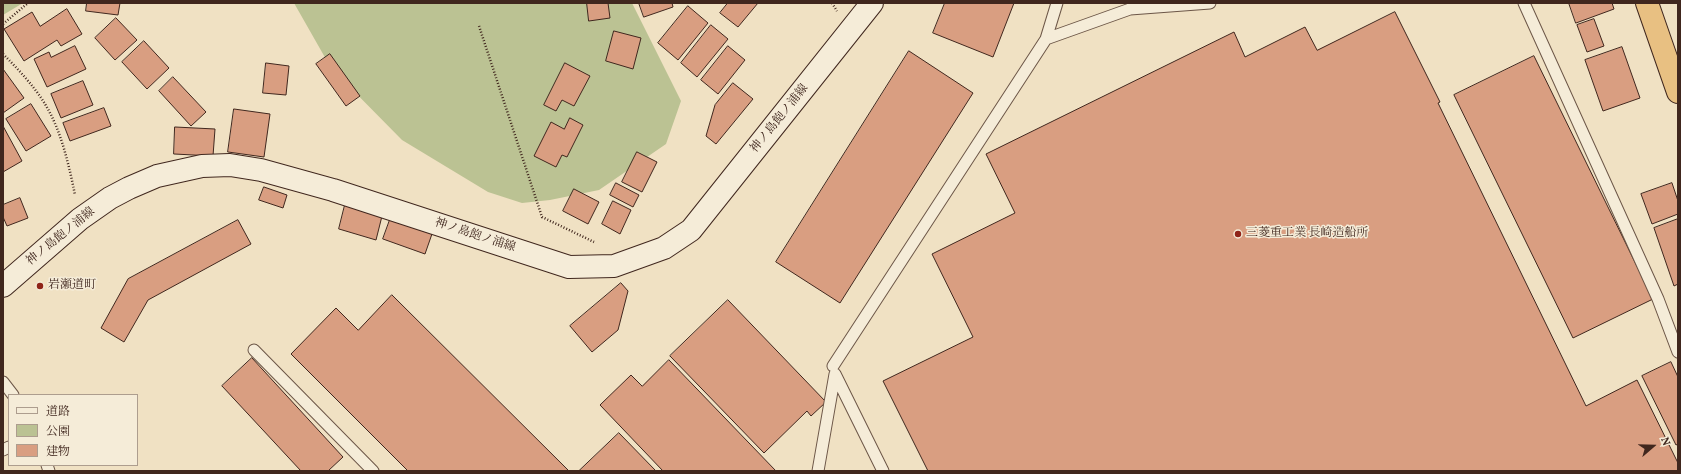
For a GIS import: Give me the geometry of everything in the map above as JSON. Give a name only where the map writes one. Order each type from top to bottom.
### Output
[{"type":"highway","points":[[1647,3],[1678,92]]},
{"type":"main road","name":"神ノ島飽ノ浦線","points":[[3,286],[80,219],[129,188],[158,176],[202,166],[230,165],[261,170],[333,190],[569,267],[614,266],[664,248],[692,230],[872,3]]},
{"type":"lane","points":[[833,366],[1046,39],[1057,3]]},
{"type":"lane","points":[[1046,39],[1130,9],[1210,3]]},
{"type":"lane","points":[[1524,3],[1658,299],[1678,352]]},
{"type":"lane","points":[[254,350],[373,471]]},
{"type":"lane","points":[[818,471],[835,374],[883,471]]},
{"type":"lane","points":[[3,382],[12,394]]},
{"type":"path","points":[[3,24],[28,3]]},
{"type":"path","points":[[479,26],[542,217],[601,246]]},
{"type":"path","points":[[3,54],[17,68],[45,104],[59,135],[71,173],[80,219]]},
{"type":"green space","points":[[3,3],[23,3],[3,15]]},
{"type":"green space","points":[[294,3],[632,3],[681,101],[666,144],[599,190],[550,200],[522,203],[488,192],[402,140],[331,68]]},
{"type":"building","points":[[87,3],[120,3],[118,15],[86,11]]},
{"type":"building","points":[[587,3],[608,3],[610,18],[589,21]]},
{"type":"building","points":[[639,3],[672,3],[673,7],[644,17]]},
{"type":"building","points":[[728,3],[758,3],[738,27],[720,13]]},
{"type":"building","points":[[945,3],[1014,3],[993,57],[933,33]]},
{"type":"building","points":[[1569,3],[1612,3],[1614,9],[1576,23]]},
{"type":"building","points":[[688,6],[708,23],[678,60],[658,43]]},
{"type":"building","points":[[67,9],[82,34],[61,46],[57,40],[24,61],[4,29],[32,12],[40,26]]},
{"type":"building","name":"三菱重工業 長崎造船所","points":[[1395,12],[1440,102],[1438,103],[1586,406],[1637,380],[1678,463],[1678,471],[928,471],[883,381],[973,337],[932,254],[1015,213],[986,154],[1234,32],[1245,57],[1305,27],[1317,50]]},
{"type":"building","points":[[116,18],[137,40],[115,60],[95,38]]},
{"type":"building","points":[[1594,19],[1604,46],[1587,52],[1577,25]]},
{"type":"building","points":[[711,25],[728,39],[697,77],[681,63]]},
{"type":"building","points":[[614,31],[641,38],[633,69],[606,61]]},
{"type":"building","points":[[144,41],[169,68],[147,89],[122,62]]},
{"type":"building","points":[[75,46],[86,69],[47,87],[34,59],[49,52],[51,57]]},
{"type":"building","points":[[728,46],[745,60],[718,94],[701,80]]},
{"type":"building","points":[[1622,47],[1640,98],[1603,111],[1585,60]]},
{"type":"building","points":[[909,51],[973,93],[840,303],[776,262]]},
{"type":"building","points":[[330,54],[360,96],[346,106],[316,64]]},
{"type":"building","points":[[1534,56],[1653,299],[1573,338],[1454,95]]},
{"type":"building","points":[[266,63],[289,66],[286,95],[263,93]]},
{"type":"building","points":[[565,63],[590,76],[574,106],[562,100],[556,111],[544,105]]},
{"type":"building","points":[[3,69],[24,98],[3,113]]},
{"type":"building","points":[[173,77],[206,112],[191,126],[159,91]]},
{"type":"building","points":[[83,81],[93,105],[61,118],[51,94]]},
{"type":"building","points":[[733,83],[753,99],[716,144],[706,136],[715,105]]},
{"type":"building","points":[[31,104],[51,136],[26,151],[6,119]]},
{"type":"building","points":[[104,108],[111,126],[70,141],[63,123]]},
{"type":"building","points":[[234,109],[270,114],[264,157],[228,152]]},
{"type":"building","points":[[570,118],[583,125],[567,157],[562,155],[556,167],[534,156],[551,122],[564,129]]},
{"type":"building","points":[[3,126],[22,161],[3,172]]},
{"type":"building","points":[[175,127],[215,129],[213,156],[174,154]]},
{"type":"building","points":[[637,152],[657,162],[642,192],[622,182]]},
{"type":"building","points":[[616,183],[639,195],[633,207],[610,195]]},
{"type":"building","points":[[1672,183],[1678,201],[1678,214],[1652,224],[1641,194]]},
{"type":"building","points":[[264,187],[287,195],[283,208],[259,200]]},
{"type":"building","points":[[574,189],[599,202],[588,224],[563,211]]},
{"type":"building","points":[[20,198],[28,218],[7,226],[3,217],[3,205]]},
{"type":"building","points":[[613,201],[631,210],[620,234],[602,224]]},
{"type":"building","points":[[345,205],[382,216],[376,240],[339,229]]},
{"type":"building","points":[[391,217],[433,231],[425,254],[383,239]]},
{"type":"building","points":[[1678,219],[1678,284],[1674,286],[1654,228]]},
{"type":"building","points":[[238,220],[251,244],[148,300],[124,342],[101,328],[128,279]]},
{"type":"building","points":[[621,283],[628,291],[618,330],[592,352],[570,326]]},
{"type":"building","points":[[392,295],[569,471],[408,471],[291,354],[336,308],[358,330]]},
{"type":"building","points":[[728,300],[826,402],[811,416],[807,411],[764,453],[670,356]]},
{"type":"building","points":[[252,358],[343,457],[328,471],[301,471],[222,386]]},
{"type":"building","points":[[669,360],[776,471],[663,471],[600,405],[631,375],[642,386]]},
{"type":"building","points":[[1671,362],[1678,377],[1678,444],[1676,445],[1642,376]]},
{"type":"building","points":[[619,433],[656,471],[579,471]]},
{"type":"place","name":"三菱重工業 長崎造船所","points":[[1238,234]]},
{"type":"place","name":"岩瀬道町","points":[[40,286]]}]
